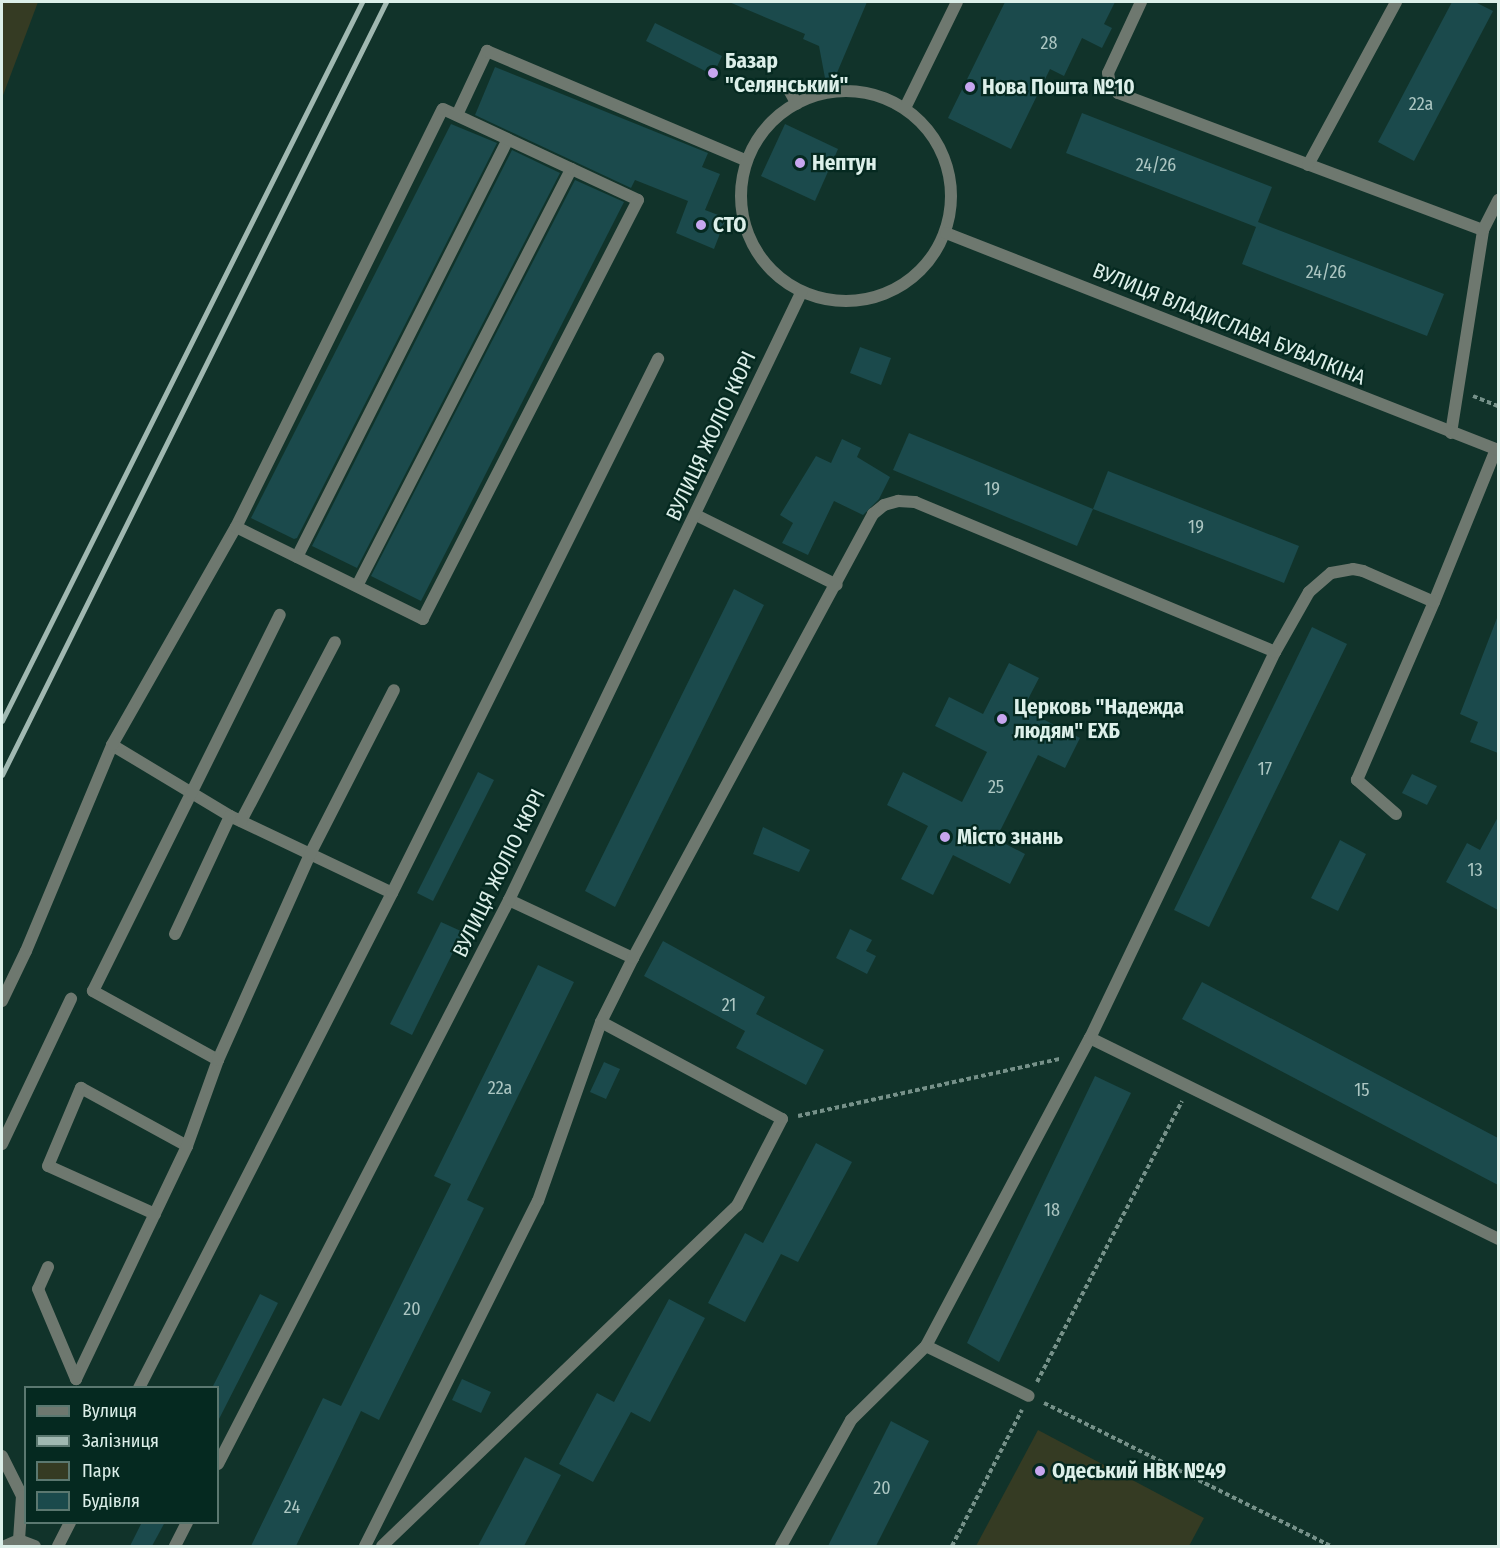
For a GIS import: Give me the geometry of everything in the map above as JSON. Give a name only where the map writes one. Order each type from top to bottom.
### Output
[{"type":"street","points":[[905,108],[957,2]]},
{"type":"street","points":[[1141,2],[1110,68],[1108,79],[1114,89],[1483,230]]},
{"type":"street","points":[[1308,165],[1396,2]]},
{"type":"street","points":[[457,116],[487,51],[745,160]]},
{"type":"street","points":[[788,88],[797,104]]},
{"type":"street","points":[[838,90],[873,94],[905,108],[931,132],[947,164],[952,199],[946,233],[928,264],[902,286],[870,299],[858,300],[835,301],[801,292],[772,273],[752,245],[741,212],[745,160],[776,117],[805,99],[838,90]]},
{"type":"street","points":[[2,1001],[26,951],[112,745],[236,526],[443,109],[638,200],[423,619],[236,526]]},
{"type":"street","points":[[297,557],[508,139]]},
{"type":"street","points":[[357,586],[571,169]]},
{"type":"street","points":[[1451,433],[1483,230],[1498,200]]},
{"type":"street","name":"ВУЛИЦЯ ВЛАДИСЛАВА БУВАЛКІНА","points":[[946,233],[1497,450]]},
{"type":"street","name":"ВУЛИЦЯ ЖОЛІО КЮРІ","points":[[219,1462],[509,900],[696,515],[801,292]]},
{"type":"street","points":[[140,1386],[392,893],[658,359]]},
{"type":"street","points":[[1396,814],[1357,780],[1497,450]]},
{"type":"street","points":[[365,1546],[538,1201],[602,1022],[633,958],[837,585],[873,514],[884,506],[898,501],[915,502],[1275,652]]},
{"type":"street","points":[[696,515],[837,585]]},
{"type":"street","points":[[781,1546],[851,1419],[926,1346],[1082,1054],[1275,652],[1309,592],[1331,573],[1353,569],[1364,571],[1434,602]]},
{"type":"street","points":[[218,1060],[93,991],[280,615]]},
{"type":"street","points":[[175,934],[235,818],[335,642]]},
{"type":"street","points":[[48,1267],[38,1289],[76,1379],[188,1146],[218,1060],[310,854],[394,690]]},
{"type":"street","points":[[112,745],[235,818],[392,893]]},
{"type":"street","points":[[509,900],[633,958]]},
{"type":"street","points":[[2,1144],[71,999]]},
{"type":"street","points":[[382,1546],[737,1206],[782,1119],[602,1022]]},
{"type":"street","points":[[1090,1038],[1498,1239]]},
{"type":"street","points":[[155,1214],[48,1166],[81,1088],[188,1146]]},
{"type":"street","points":[[926,1346],[1029,1396]]},
{"type":"street","points":[[2,1456],[22,1496],[19,1540]]},
{"type":"street","points":[[58,1546],[69,1524]]},
{"type":"street","points":[[175,1546],[186,1524]]},
{"type":"street","points":[[5,1546],[19,1540],[34,1546]]},
{"type":"path","points":[[1459,390],[1498,406]]},
{"type":"path","points":[[782,1119],[1082,1054]]},
{"type":"path","points":[[952,1546],[1190,1087]]},
{"type":"path","points":[[1029,1396],[1331,1546]]},
{"type":"green space","points":[[2,2],[38,2],[2,98]]},
{"type":"green space","points":[[1038,1430],[1204,1518],[1189,1546],[976,1546]]},
{"type":"building","points":[[729,2],[867,2],[828,94],[819,46],[803,39],[805,34]]},
{"type":"building","points":[[1005,2],[1115,2],[1104,24],[1112,28],[1102,48],[1082,38],[1064,76],[1050,69],[1011,149],[948,118]]},
{"type":"building","points":[[1452,2],[1475,2],[1493,11],[1414,161],[1378,142]]},
{"type":"building","points":[[655,23],[722,56],[713,75],[646,41]]},
{"type":"building","points":[[495,67],[708,153],[702,167],[720,174],[705,210],[726,218],[714,249],[676,233],[688,201],[635,180],[631,188],[475,115]]},
{"type":"building","points":[[1082,113],[1272,187],[1258,222],[1444,294],[1427,336],[1242,264],[1256,227],[1066,153]]},
{"type":"building","points":[[451,124],[497,143],[297,538],[294,539],[251,518]]},
{"type":"building","name":"Нептун","points":[[785,124],[838,149],[815,201],[761,176]]},
{"type":"building","points":[[512,150],[560,173],[357,568],[312,546]]},
{"type":"building","points":[[575,180],[624,202],[421,601],[371,576]]},
{"type":"building","points":[[860,347],[891,358],[881,385],[850,373]]},
{"type":"building","points":[[909,433],[1093,509],[1077,546],[893,470]]},
{"type":"building","points":[[842,439],[861,448],[857,457],[890,477],[879,499],[863,515],[834,501],[808,555],[782,543],[793,523],[780,515],[816,456],[831,463]]},
{"type":"building","points":[[1108,471],[1299,546],[1284,583],[1093,509]]},
{"type":"building","points":[[734,589],[764,605],[615,907],[585,891]]},
{"type":"building","points":[[1497,618],[1498,753],[1470,742],[1478,722],[1460,714]]},
{"type":"building","points":[[1312,627],[1347,644],[1209,927],[1174,910]]},
{"type":"building","points":[[1009,663],[1039,678],[1023,709],[1080,738],[1065,768],[1038,755],[996,839],[1025,854],[1010,884],[953,855],[933,895],[901,879],[928,826],[887,805],[903,772],[962,802],[987,752],[935,726],[949,697],[983,714]]},
{"type":"building","points":[[478,772],[494,780],[433,901],[417,893]]},
{"type":"building","points":[[1412,774],[1437,786],[1427,805],[1402,793]]},
{"type":"building","points":[[1498,817],[1498,910],[1446,882],[1467,843],[1480,850]]},
{"type":"building","points":[[763,827],[810,850],[799,872],[753,854]]},
{"type":"building","points":[[1340,840],[1366,854],[1338,911],[1311,898]]},
{"type":"building","points":[[441,922],[463,932],[412,1035],[390,1024]]},
{"type":"building","points":[[850,929],[872,940],[866,951],[876,956],[867,974],[836,958]]},
{"type":"building","points":[[663,941],[765,997],[756,1014],[824,1050],[806,1085],[736,1048],[745,1031],[644,976]]},
{"type":"building","points":[[538,965],[574,982],[467,1200],[484,1208],[460,1257],[379,1420],[361,1411],[296,1546],[251,1546],[323,1398],[341,1406],[451,1184],[434,1176]]},
{"type":"building","points":[[1202,982],[1498,1138],[1498,1185],[1182,1019]]},
{"type":"building","points":[[604,1062],[620,1069],[606,1099],[590,1092]]},
{"type":"building","points":[[1095,1076],[1131,1093],[999,1362],[967,1343]]},
{"type":"building","points":[[816,1143],[852,1162],[798,1262],[781,1254],[745,1322],[708,1303],[745,1233],[763,1243]]},
{"type":"building","points":[[260,1294],[278,1303],[219,1419],[219,1386],[213,1386]]},
{"type":"building","points":[[669,1299],[705,1318],[650,1422],[631,1412],[593,1482],[559,1464],[597,1393],[614,1402]]},
{"type":"building","points":[[462,1379],[491,1392],[481,1413],[452,1400]]},
{"type":"building","points":[[891,1421],[929,1441],[876,1546],[828,1546]]},
{"type":"building","points":[[525,1457],[561,1475],[524,1546],[478,1546]]},
{"type":"building","points":[[141,1524],[164,1524],[152,1546],[130,1546]]},
{"type":"railway","points":[[2,721],[362,2]]},
{"type":"railway","points":[[2,775],[386,2]]},
{"type":"place","name":"Базар \"Селянський\"","points":[[713,73]]},
{"type":"place","name":"Нова Пошта №10","points":[[970,87]]},
{"type":"place","name":"Нептун","points":[[800,163]]},
{"type":"place","name":"СТО","points":[[701,225]]},
{"type":"place","name":"Церковь \"Надежда людям\" ЕХБ","points":[[1002,719]]},
{"type":"place","name":"Місто знань","points":[[945,837]]},
{"type":"place","name":"Одеський НВК №49","points":[[1040,1471]]}]
